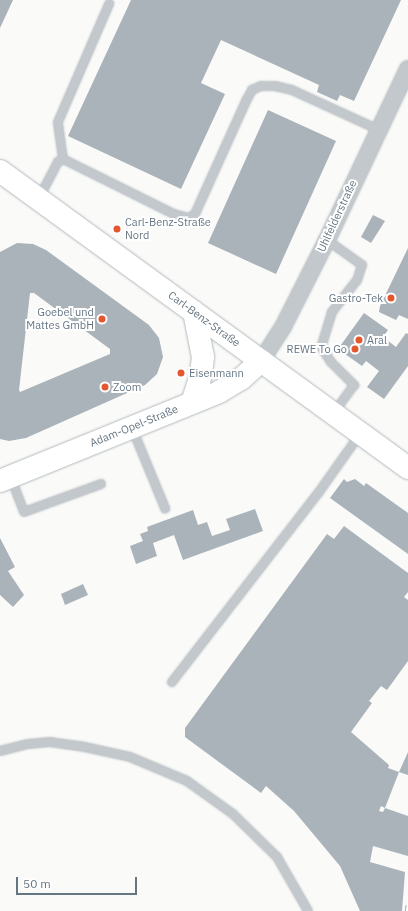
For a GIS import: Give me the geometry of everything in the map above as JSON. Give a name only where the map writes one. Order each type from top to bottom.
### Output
[{"type":"main road","name":"Carl-Benz-Straße","points":[[0,171],[408,468]]},
{"type":"main road","points":[[192,403],[201,375],[203,357],[194,312]]},
{"type":"main road","name":"Adam-Opel-Straße","points":[[5,479],[231,386],[261,361]]},
{"type":"street","name":"Uhlfelderstraße","points":[[261,361],[283,326],[327,240],[377,129],[408,69]]},
{"type":"lane","points":[[63,160],[58,122],[109,4]]},
{"type":"lane","points":[[63,160],[174,214],[189,218],[195,214],[246,101],[256,87],[275,86],[292,90],[377,129]]},
{"type":"lane","points":[[38,198],[58,162],[63,160]]},
{"type":"lane","points":[[327,240],[362,265],[357,280],[332,312],[321,347],[331,362],[354,385],[334,414]]},
{"type":"lane","points":[[132,427],[165,508]]},
{"type":"lane","points":[[172,682],[319,492],[360,433]]},
{"type":"lane","points":[[5,479],[24,512],[101,484]]},
{"type":"lane","points":[[0,751],[28,744],[50,742],[80,746],[130,757],[187,781],[233,814],[277,857],[308,911]]},
{"type":"building","points":[[0,0],[13,0],[0,28]]},
{"type":"building","points":[[131,0],[401,0],[354,101],[340,95],[337,101],[317,92],[319,85],[221,40],[201,83],[225,94],[181,189],[68,136]]},
{"type":"building","points":[[268,110],[336,141],[276,274],[208,243]]},
{"type":"building","points":[[373,215],[385,221],[371,243],[361,237]]},
{"type":"building","points":[[17,243],[33,244],[46,250],[149,325],[159,338],[163,357],[157,374],[145,385],[26,438],[9,441],[0,439],[0,252]],"holes":[[[30,293],[34,293],[110,349],[110,354],[20,392]]]},
{"type":"building","points":[[408,248],[408,319],[399,315],[396,320],[379,312],[380,306]]},
{"type":"building","points":[[364,313],[388,330],[383,337],[396,347],[406,333],[408,334],[408,366],[384,399],[367,387],[379,371],[366,361],[362,366],[338,349]]},
{"type":"building","points":[[344,479],[347,482],[355,479],[364,486],[366,483],[408,513],[408,554],[330,498]]},
{"type":"building","points":[[255,509],[263,531],[183,560],[174,535],[153,543],[157,556],[136,564],[130,546],[143,541],[140,534],[148,531],[147,527],[193,510],[198,525],[207,522],[212,536],[230,530],[226,519]]},
{"type":"building","points":[[344,526],[408,573],[408,592],[404,597],[408,600],[408,661],[387,690],[381,686],[369,701],[372,703],[351,732],[389,765],[388,768],[399,772],[385,808],[408,816],[408,856],[373,846],[370,862],[405,872],[402,911],[360,911],[340,866],[294,811],[266,786],[261,793],[185,737],[185,728],[327,534],[334,539]],"holes":[[[381,806],[385,808],[383,812],[379,811]]]},
{"type":"building","points":[[0,538],[15,567],[8,571],[24,595],[13,607],[0,595]]},
{"type":"building","points":[[83,584],[88,595],[65,605],[61,594]]},
{"type":"building","points":[[408,752],[408,775],[399,772]]},
{"type":"railway","points":[[407,911],[408,905]]},
{"type":"place","name":"Carl-Benz-Straße Nord","points":[[117,229]]},
{"type":"place","name":"Gastro-Tek","points":[[391,298]]},
{"type":"place","name":"Goebel und Mattes GmbH","points":[[102,319]]},
{"type":"place","name":"Aral","points":[[359,340]]},
{"type":"place","name":"REWE To Go","points":[[355,349]]},
{"type":"place","name":"Eisenmann","points":[[181,373]]},
{"type":"place","name":"Zoom","points":[[105,387]]}]
